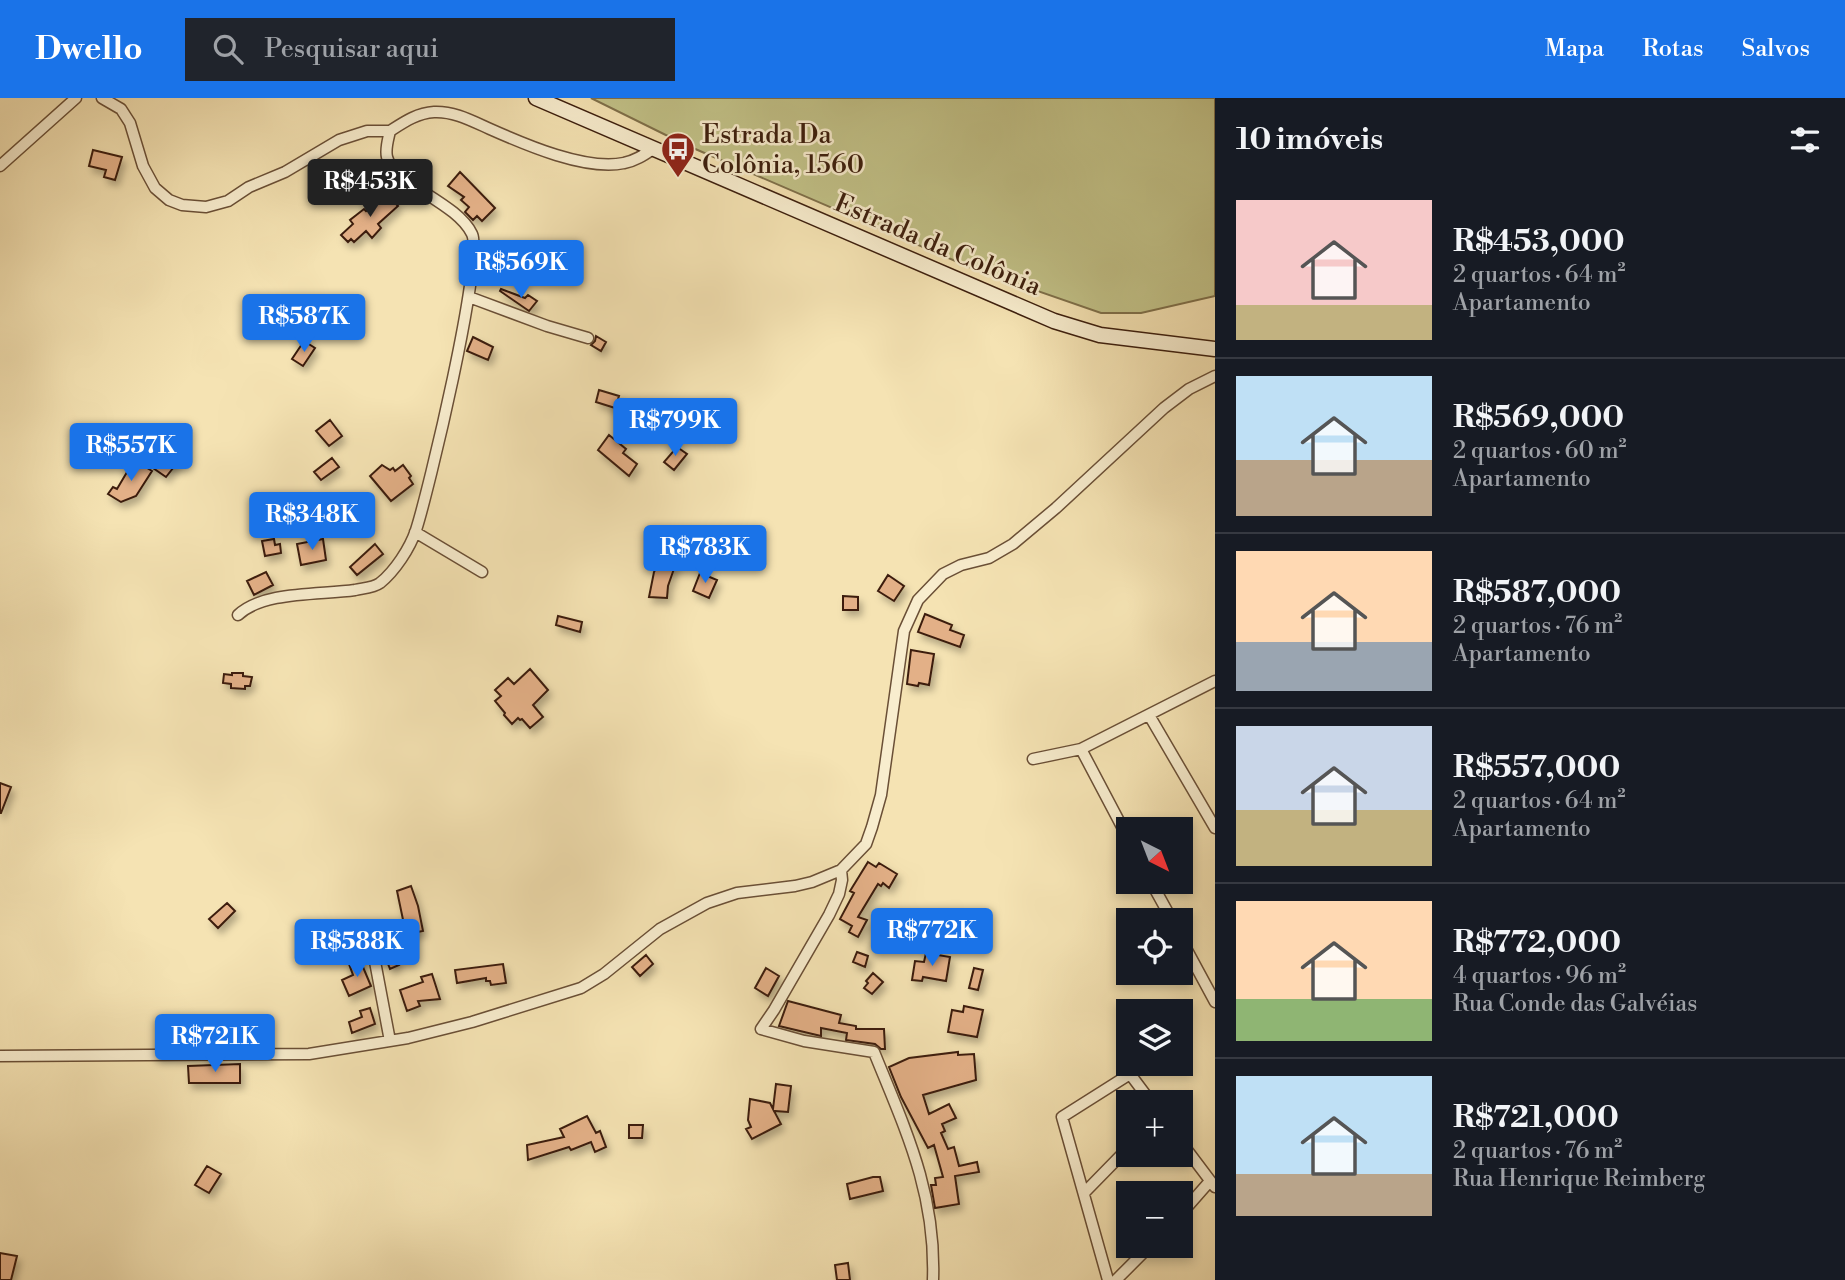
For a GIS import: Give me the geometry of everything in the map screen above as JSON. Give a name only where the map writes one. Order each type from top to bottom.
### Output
[{"type":"main road","name":"Estrada da Colônia","points":[[536,98],[1054,321],[1100,335],[1215,349]]},
{"type":"street","points":[[0,166],[76,98]]},
{"type":"street","points":[[102,98],[121,109],[130,122],[143,166],[156,188],[169,200],[182,205],[206,206],[228,201],[249,187],[285,172],[339,139],[367,131],[390,131],[414,116],[435,112],[463,117],[527,144],[594,164],[624,163],[640,158],[653,149]]},
{"type":"street","points":[[238,615],[262,601],[376,585],[401,558],[415,532],[435,454],[469,297],[475,255],[473,235],[458,217],[407,181],[389,164],[386,155],[390,131]]},
{"type":"street","points":[[469,297],[588,338]]},
{"type":"street","points":[[0,1056],[272,1056],[330,1052],[390,1041],[472,1022],[581,988],[604,974],[660,929],[707,903],[737,893],[812,882],[841,870],[866,844],[872,827],[881,795],[904,631],[918,600],[943,574],[961,565],[989,558],[1013,544],[1170,403],[1189,389],[1215,376]]},
{"type":"street","points":[[415,532],[482,572]]},
{"type":"street","points":[[1033,759],[1081,749],[1215,681]]},
{"type":"street","points":[[1149,715],[1215,828]]},
{"type":"street","points":[[1081,749],[1117,817]]},
{"type":"street","points":[[841,870],[839,894],[829,915],[761,1029],[804,1041],[874,1052],[914,1149],[923,1180],[934,1255],[933,1280]]},
{"type":"street","points":[[373,951],[390,1041]]},
{"type":"street","points":[[1193,961],[1215,1002]]},
{"type":"street","points":[[1108,1280],[1062,1116],[1130,1074],[1142,1090]]},
{"type":"street","points":[[1193,1158],[1213,1184],[1193,1203]]},
{"type":"street","points":[[1084,1194],[1116,1161]]},
{"type":"street","points":[[1116,1280],[1138,1258]]},
{"type":"green space","points":[[591,98],[1215,98],[1215,296],[1141,313],[1101,313],[974,269],[686,145]]},
{"type":"building","points":[[93,150],[122,157],[115,180],[104,177],[106,170],[89,166]]},
{"type":"building","points":[[460,172],[495,208],[482,221],[477,216],[473,220],[465,212],[469,207],[461,200],[464,197],[448,186]]},
{"type":"building","points":[[386,193],[398,206],[378,224],[381,228],[372,238],[366,231],[354,242],[351,239],[348,242],[341,235],[353,224],[350,220],[364,209],[366,211]]},
{"type":"building","points":[[501,289],[525,298],[528,295],[537,301],[529,311],[500,291]]},
{"type":"building","points":[[596,336],[606,342],[601,351],[591,345]]},
{"type":"building","points":[[473,337],[493,347],[488,360],[467,351]]},
{"type":"building","points":[[304,341],[315,348],[303,366],[292,359]]},
{"type":"building","points":[[599,390],[619,396],[615,408],[596,402]]},
{"type":"building","points":[[330,420],[342,436],[329,446],[316,431]]},
{"type":"building","points":[[609,435],[626,449],[623,453],[637,464],[629,476],[598,450]]},
{"type":"building","points":[[677,447],[687,454],[674,470],[664,462]]},
{"type":"building","points":[[164,453],[177,463],[166,477],[153,468]]},
{"type":"building","points":[[332,458],[339,467],[321,480],[314,472]]},
{"type":"building","points":[[139,463],[152,471],[136,496],[121,502],[108,494],[113,487],[117,489],[130,467],[134,469]]},
{"type":"building","points":[[382,465],[395,471],[403,465],[413,484],[391,501],[370,476]]},
{"type":"building","points":[[274,539],[275,545],[280,544],[281,553],[265,556],[262,541]]},
{"type":"building","points":[[323,539],[326,560],[301,565],[297,544]]},
{"type":"building","points":[[375,544],[383,554],[357,575],[350,567]]},
{"type":"building","points":[[665,560],[676,563],[667,598],[649,597],[654,572],[658,564],[664,565]]},
{"type":"building","points":[[266,572],[273,585],[254,595],[247,581]]},
{"type":"building","points":[[700,573],[717,580],[709,598],[693,591]]},
{"type":"building","points":[[888,575],[904,586],[894,601],[878,591]]},
{"type":"building","points":[[843,596],[858,597],[858,610],[843,610]]},
{"type":"building","points":[[925,614],[952,625],[950,630],[964,635],[960,647],[918,632]]},
{"type":"building","points":[[558,616],[582,622],[580,632],[556,625]]},
{"type":"building","points":[[911,650],[934,654],[929,685],[907,684]]},
{"type":"building","points":[[530,669],[548,690],[533,705],[543,717],[530,728],[518,718],[512,724],[495,701],[501,696],[495,690],[508,678],[514,684]]},
{"type":"building","points":[[243,673],[243,676],[252,677],[250,686],[245,686],[245,689],[231,688],[231,684],[223,683],[224,674]]},
{"type":"building","points":[[0,783],[11,787],[1,813],[0,813]]},
{"type":"building","points":[[868,862],[876,867],[879,863],[897,874],[889,888],[883,883],[881,886],[878,884],[858,917],[867,920],[858,937],[849,932],[852,926],[840,919],[854,893],[850,891]]},
{"type":"building","points":[[411,886],[423,931],[406,934],[397,891]]},
{"type":"building","points":[[227,903],[235,911],[218,928],[209,919]]},
{"type":"building","points":[[393,952],[399,965],[390,969],[385,956]]},
{"type":"building","points":[[857,952],[868,956],[865,967],[853,962]]},
{"type":"building","points":[[926,953],[950,957],[946,981],[923,977],[922,981],[912,980],[915,961],[924,962]]},
{"type":"building","points":[[646,955],[653,964],[640,976],[632,967]]},
{"type":"building","points":[[360,960],[371,986],[349,996],[342,980],[353,975],[349,964]]},
{"type":"building","points":[[503,964],[506,983],[491,985],[486,978],[457,983],[455,970]]},
{"type":"building","points":[[766,968],[779,976],[768,996],[755,988]]},
{"type":"building","points":[[974,968],[983,970],[978,990],[969,988]]},
{"type":"building","points":[[873,973],[883,982],[872,994],[864,988]]},
{"type":"building","points":[[432,974],[440,999],[418,1001],[420,1006],[407,1011],[400,990],[423,982],[421,977]]},
{"type":"building","points":[[788,1001],[841,1015],[839,1023],[856,1026],[856,1029],[884,1029],[885,1049],[875,1044],[846,1040],[847,1033],[821,1028],[821,1036],[779,1026]]},
{"type":"building","points":[[964,1006],[983,1010],[977,1037],[948,1032],[952,1010],[963,1012]]},
{"type":"building","points":[[370,1008],[375,1024],[352,1033],[349,1022],[362,1017],[360,1011]]},
{"type":"building","points":[[958,1052],[958,1055],[974,1054],[976,1080],[923,1095],[929,1114],[949,1104],[956,1118],[942,1124],[945,1131],[941,1133],[948,1149],[954,1147],[959,1166],[977,1162],[979,1172],[955,1176],[959,1204],[935,1208],[931,1185],[936,1185],[935,1178],[943,1177],[934,1145],[928,1148],[901,1097],[889,1067],[909,1058]]},
{"type":"building","points":[[240,1064],[240,1083],[189,1083],[188,1066]]},
{"type":"building","points":[[776,1084],[791,1086],[788,1112],[774,1111],[781,1124],[752,1139],[746,1129],[751,1127],[748,1120],[750,1099],[770,1103],[773,1109]]},
{"type":"building","points":[[587,1116],[596,1133],[600,1131],[606,1147],[595,1152],[591,1142],[571,1150],[569,1147],[528,1160],[527,1145],[564,1137],[560,1129]]},
{"type":"building","points":[[629,1125],[643,1125],[642,1138],[629,1138]]},
{"type":"building","points":[[207,1166],[221,1174],[209,1193],[195,1185]]},
{"type":"building","points":[[880,1177],[883,1191],[850,1199],[847,1184]]},
{"type":"building","points":[[0,1253],[17,1256],[11,1280],[0,1280]]},
{"type":"building","points":[[848,1263],[850,1280],[837,1280],[835,1265]]},
{"type":"place","name":"Estrada Da Colônia, 1560","points":[[678,179]]}]
